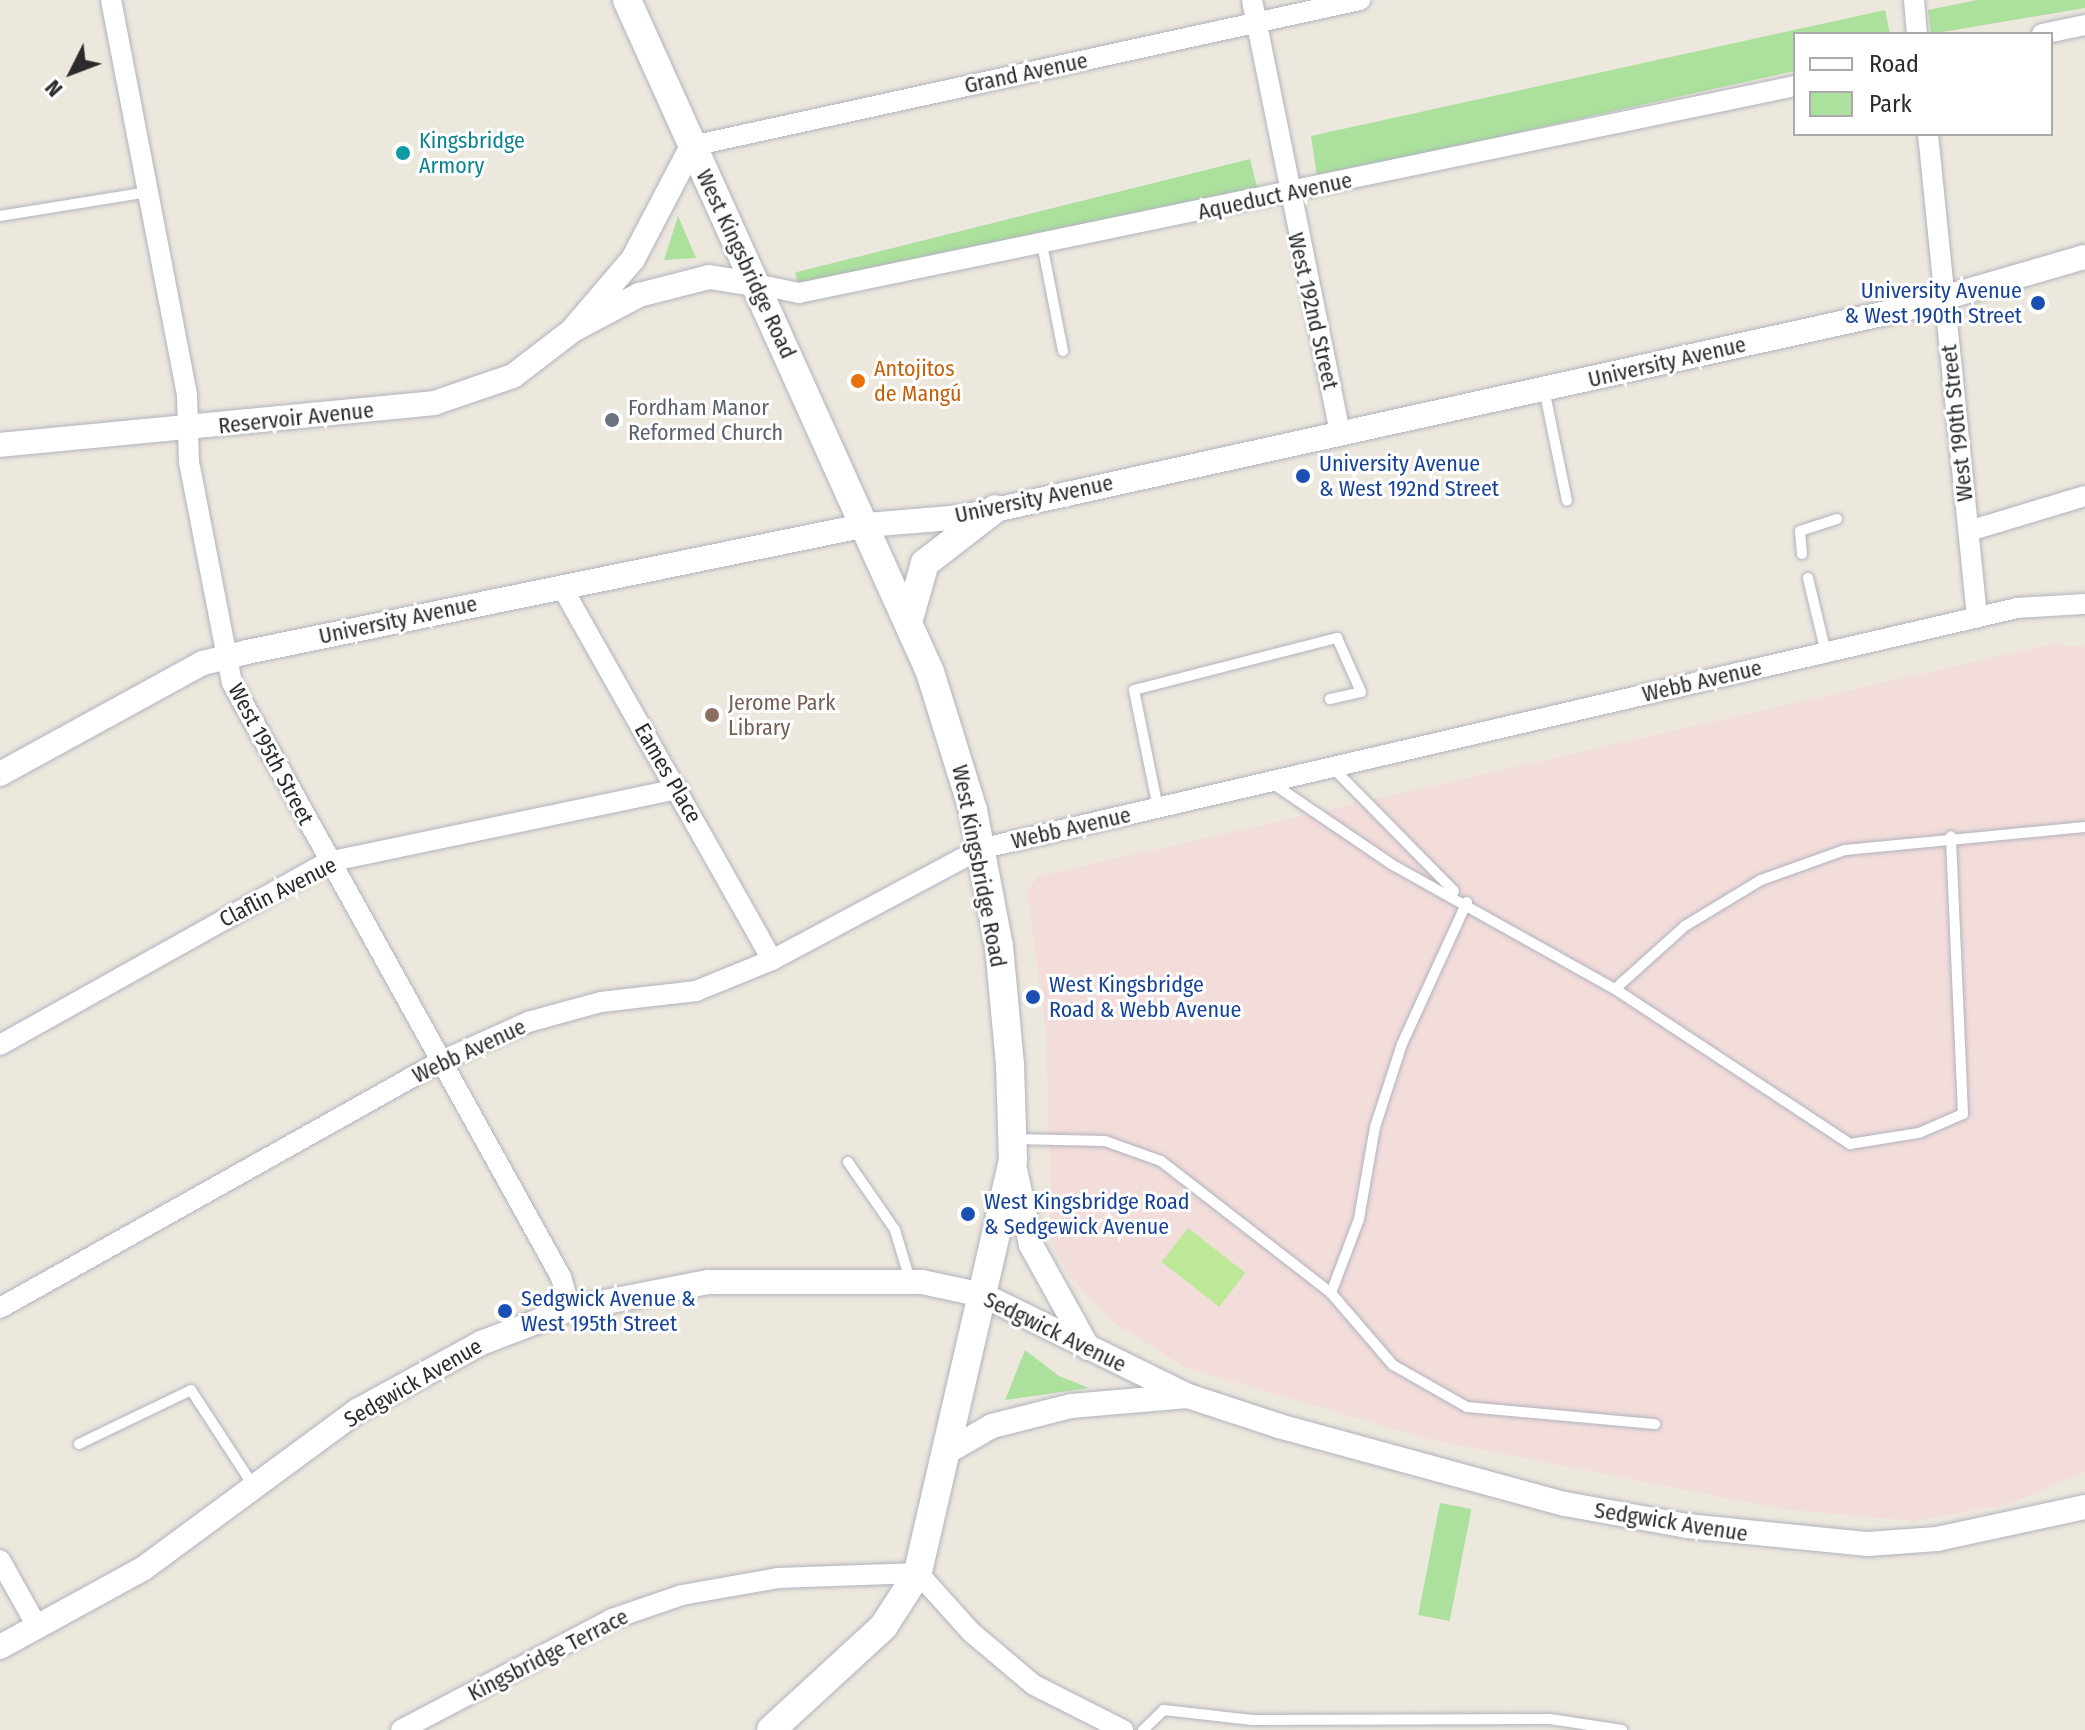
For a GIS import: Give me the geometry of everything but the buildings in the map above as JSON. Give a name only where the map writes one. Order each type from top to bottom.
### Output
[{"type":"main road","name":"West Kingsbridge Road","points":[[627,0],[909,620],[952,737],[980,849],[999,946],[1012,1150],[983,1295],[918,1573],[883,1627],[771,1730]]},
{"type":"main road","points":[[909,620],[925,563],[995,509]]},
{"type":"street","name":"West 195th Street","points":[[111,0],[148,192],[232,683],[328,862],[561,1277],[570,1309]]},
{"type":"street","name":"West 192nd Street","points":[[1252,0],[1287,194],[1340,434]]},
{"type":"street","name":"Grand Avenue","points":[[692,146],[1360,0]]},
{"type":"street","points":[[1914,0],[1917,32]]},
{"type":"street","points":[[2052,32],[2085,25]]},
{"type":"street","name":"Aqueduct Avenue","points":[[755,284],[799,293],[1793,86]]},
{"type":"street","name":"West 190th Street","points":[[1928,136],[1977,618]]},
{"type":"street","name":"Reservoir Avenue","points":[[0,445],[188,429],[460,397],[513,376],[573,330],[633,259],[692,146]]},
{"type":"street","name":"University Avenue","points":[[0,774],[226,657],[867,525],[995,509],[1944,298],[2085,257]]},
{"type":"street","name":"Reservoir Avenue","points":[[573,330],[673,285],[709,277],[755,284]]},
{"type":"street","points":[[1969,531],[2085,496]]},
{"type":"street","name":"Eames Place","points":[[562,587],[772,960]]},
{"type":"street","name":"Webb Avenue","points":[[0,1308],[439,1062],[528,1022],[601,1002],[696,991],[772,960],[980,849],[1977,618],[2085,604]]},
{"type":"street","name":"Claflin Avenue","points":[[0,1045],[328,862],[677,789]]},
{"type":"street","points":[[1012,1150],[1031,1245],[1088,1348]]},
{"type":"street","name":"Sedgwick Avenue","points":[[0,1647],[144,1568],[357,1411],[481,1343],[570,1309],[708,1282],[911,1282],[983,1295],[1188,1396],[1565,1504],[1802,1542],[1937,1539],[2085,1507]]},
{"type":"street","points":[[945,1453],[992,1426],[1071,1406],[1188,1396]]},
{"type":"street","points":[[0,1560],[38,1628]]},
{"type":"street","points":[[918,1573],[971,1632],[1034,1685],[1123,1730]]},
{"type":"street","name":"Kingsbridge Terrace","points":[[401,1730],[612,1619],[682,1595],[778,1578],[918,1573]]},
{"type":"lane","points":[[0,216],[148,192]]},
{"type":"lane","points":[[1042,244],[1063,351]]},
{"type":"lane","points":[[1544,389],[1567,501]]},
{"type":"lane","points":[[1802,554],[1800,531],[1837,519]]},
{"type":"lane","points":[[1808,578],[1826,653]]},
{"type":"lane","points":[[1158,808],[1134,690],[1337,638],[1361,692],[1330,699]]},
{"type":"lane","points":[[1332,767],[1403,847],[1467,902]]},
{"type":"lane","points":[[1270,782],[1391,864],[1467,902],[1615,989],[1850,1144],[1956,1123],[1966,1080],[1951,836]]},
{"type":"lane","points":[[1615,989],[1685,926],[1761,880],[1845,850],[1951,836],[2085,827]]},
{"type":"lane","points":[[1391,864],[1403,847]]},
{"type":"lane","points":[[1331,1293],[1359,1219],[1375,1127],[1402,1044],[1467,902]]},
{"type":"lane","points":[[1012,1150],[1105,1141],[1161,1161],[1331,1293],[1393,1365],[1467,1407],[1655,1424]]},
{"type":"lane","points":[[848,1162],[895,1230],[911,1282]]},
{"type":"lane","points":[[79,1444],[191,1390],[254,1487]]},
{"type":"lane","points":[[1143,1730],[1164,1710],[1252,1720],[1550,1719],[1622,1730]]},
{"type":"shaded area","points":[[2052,644],[2085,647],[2085,1472],[2009,1504],[1914,1521],[1782,1509],[1427,1439],[1184,1367],[1112,1321],[1069,1276],[1052,1242],[1046,1034],[1027,890],[1039,876]]},
{"type":"green space","points":[[1977,0],[2085,0],[2085,8],[1943,32],[1931,32],[1928,10]]},
{"type":"green space","points":[[1885,10],[1890,32],[1793,32],[1793,71],[1317,177],[1311,136]]},
{"type":"green space","points":[[1250,159],[1258,190],[803,304],[795,272]]},
{"type":"green space","points":[[678,216],[696,258],[664,260]]},
{"type":"green space","points":[[1188,1228],[1246,1273],[1219,1307],[1162,1262]]},
{"type":"green space","points":[[1025,1350],[1059,1376],[1089,1388],[1005,1400]]},
{"type":"green space","points":[[1440,1503],[1471,1509],[1450,1621],[1418,1615]]},
{"type":"place","name":"Kingsbridge Armory","points":[[403,153]]},
{"type":"place","name":"University Avenue & West 190th Street","points":[[2038,303]]},
{"type":"place","name":"Antojitos de Mangú","points":[[858,381]]},
{"type":"place","name":"Fordham Manor Reformed Church","points":[[612,420]]},
{"type":"place","name":"University Avenue & West 192nd Street","points":[[1303,476]]},
{"type":"place","name":"Jerome Park Library","points":[[712,715]]},
{"type":"place","name":"West Kingsbridge Road & Webb Avenue","points":[[1033,997]]},
{"type":"place","name":"West Kingsbridge Road & Sedgewick Avenue","points":[[968,1214]]},
{"type":"place","name":"Sedgwick Avenue & West 195th Street","points":[[505,1311]]}]
